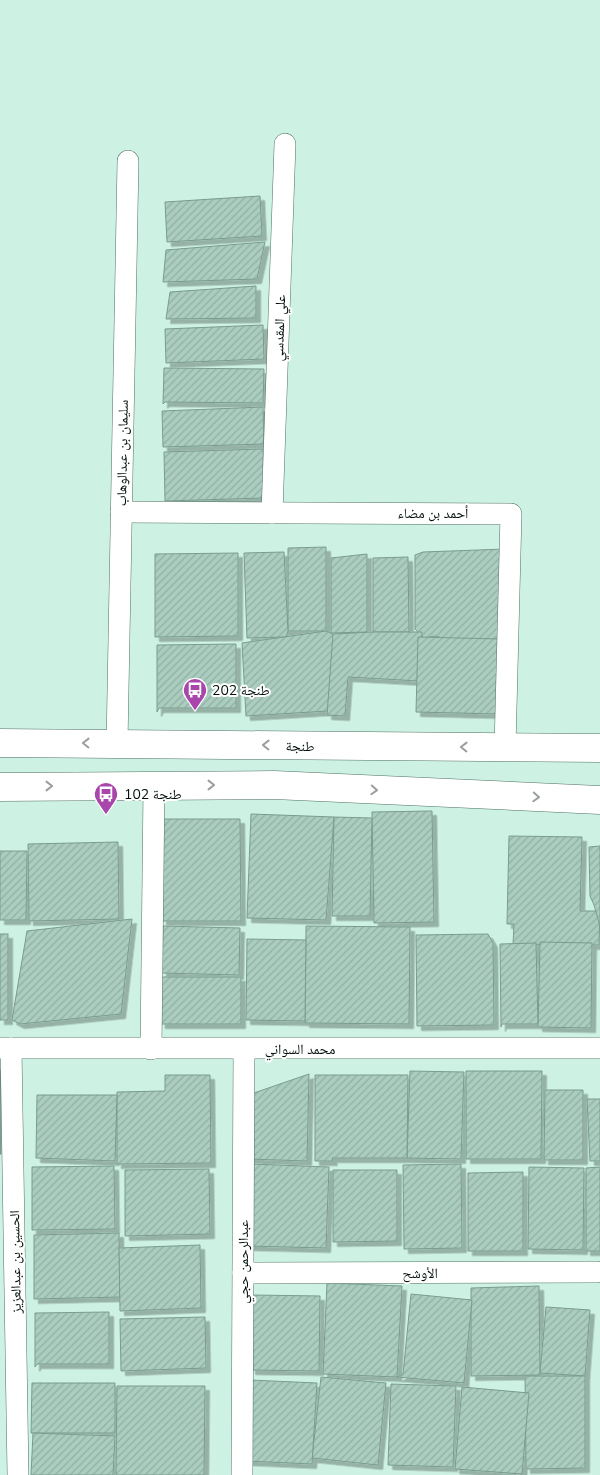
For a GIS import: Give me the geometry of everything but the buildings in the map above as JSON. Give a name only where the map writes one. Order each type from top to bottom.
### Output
[{"type":"street","name":"علي المقدسي","points":[[272,513],[285,144]]},
{"type":"street","name":"سليمان بن عبدالوهاب","points":[[117,744],[128,161]]},
{"type":"street","name":"أحمد بن مضاء","points":[[121,512],[511,514],[505,748]]},
{"type":"street","name":"طنجة","points":[[0,743],[600,748]]},
{"type":"street","points":[[0,787],[274,785],[600,800]]},
{"type":"street","points":[[151,1049],[154,786]]},
{"type":"street","name":"محمد السواني","points":[[6,1048],[600,1048]]},
{"type":"street","name":"الحسين بن عبدالعزيز","points":[[6,1048],[12,1473]]},
{"type":"street","name":"عبدالرحمن حجي","points":[[242,1475],[244,1049]]},
{"type":"street","name":"الأوشح","points":[[243,1273],[597,1272]]},
{"type":"place","name":"طنجة 202","points":[[195,711]]},
{"type":"place","name":"طنجة 102","points":[[106,815]]}]
